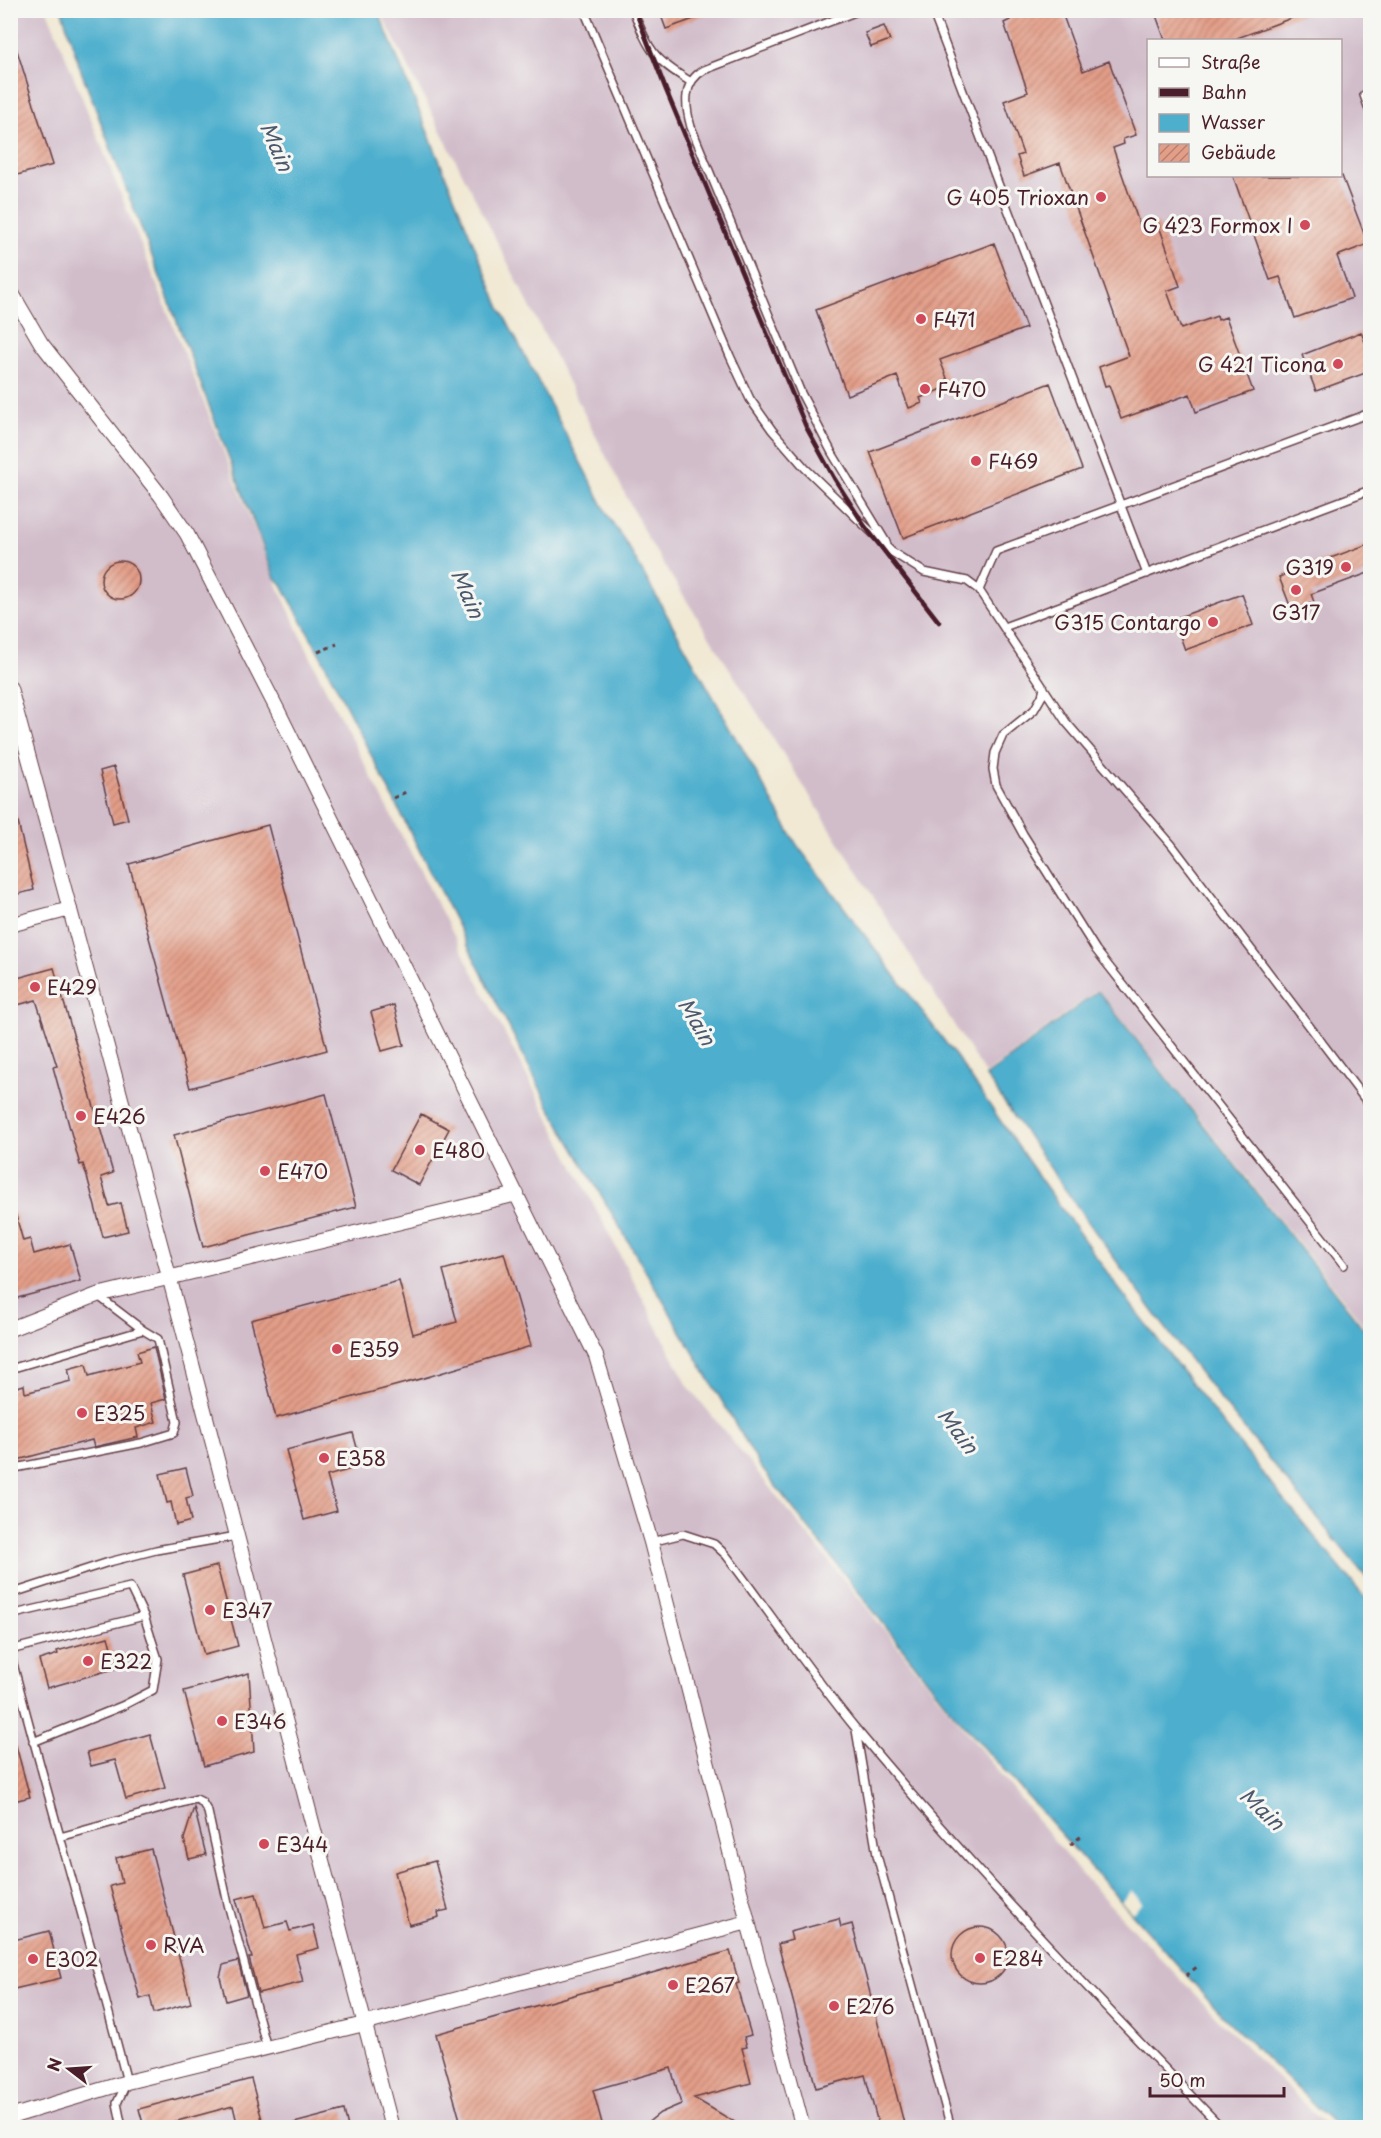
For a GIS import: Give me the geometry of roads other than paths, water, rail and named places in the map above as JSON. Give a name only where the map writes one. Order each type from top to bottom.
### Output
[{"type":"street","points":[[10,290],[41,343],[161,496],[187,534],[266,688],[596,1356],[651,1542],[803,2127]]},
{"type":"street","points":[[10,688],[170,1276],[392,2127]]},
{"type":"street","points":[[10,925],[70,909]]},
{"type":"street","points":[[10,1329],[97,1295],[517,1194]]},
{"type":"street","points":[[10,2117],[127,2082],[365,2023],[748,1922]]},
{"type":"lane","points":[[585,10],[730,356],[750,399],[772,430],[805,468],[892,552],[924,572],[967,581],[979,590],[1066,722],[1172,845],[1371,1106]]},
{"type":"lane","points":[[633,10],[646,44],[656,59],[691,82]]},
{"type":"lane","points":[[860,10],[704,70],[691,82],[686,96],[687,113],[801,393],[832,453],[892,552]]},
{"type":"lane","points":[[932,10],[1147,574]]},
{"type":"lane","points":[[1371,92],[1364,95],[1371,112]]},
{"type":"lane","points":[[979,590],[996,551],[1371,413]]},
{"type":"lane","points":[[1004,627],[1371,490]]},
{"type":"lane","points":[[1044,688],[1034,710],[1003,735],[995,753],[996,785],[1023,834],[1096,950],[1344,1265]]},
{"type":"lane","points":[[10,1469],[141,1443],[174,1432],[177,1422],[158,1339],[97,1295]]},
{"type":"lane","points":[[10,1369],[143,1330]]},
{"type":"lane","points":[[651,1542],[683,1534],[714,1544],[726,1555],[855,1728],[932,1818],[1064,1964],[1222,2127]]},
{"type":"lane","points":[[10,1594],[109,1562],[156,1550],[237,1536]]},
{"type":"lane","points":[[10,1615],[130,1587],[144,1616],[158,1659],[153,1690],[122,1706],[33,1742]]},
{"type":"lane","points":[[122,2127],[117,2103],[127,2082],[10,1651],[144,1616]]},
{"type":"lane","points":[[855,1728],[877,1855],[951,2127]]},
{"type":"lane","points":[[60,1837],[196,1799],[202,1802],[208,1812],[228,1904],[267,2048]]},
{"type":"water","name":"Main","points":[[62,11],[378,11],[500,308],[610,519],[626,543],[797,845],[957,1058],[1119,1289],[1205,1401],[1370,1604],[1370,2127],[1337,2127],[1224,2017],[954,1714],[760,1466],[550,1108],[322,658],[281,583],[275,578],[80,68]]},
{"type":"water","points":[[1098,991],[1370,1337],[1370,1582],[1188,1357],[1099,1237],[986,1076]]},
{"type":"railway","points":[[635,10],[806,427],[834,478],[864,525],[939,622]]},
{"type":"place","name":"G 405 Trioxan","points":[[1101,197]]},
{"type":"place","name":"G 423 Formox I","points":[[1305,225]]},
{"type":"place","name":"F471","points":[[921,319]]},
{"type":"place","name":"G 421 Ticona","points":[[1338,364]]},
{"type":"place","name":"F470","points":[[925,389]]},
{"type":"place","name":"F469","points":[[976,461]]},
{"type":"place","name":"G319","points":[[1346,567]]},
{"type":"place","name":"G317","points":[[1296,590]]},
{"type":"place","name":"G315 Contargo","points":[[1213,622]]},
{"type":"place","name":"E429","points":[[35,987]]},
{"type":"place","name":"E426","points":[[81,1116]]},
{"type":"place","name":"E480","points":[[420,1150]]},
{"type":"place","name":"E470","points":[[265,1171]]},
{"type":"place","name":"E359","points":[[337,1349]]},
{"type":"place","name":"E325","points":[[82,1413]]},
{"type":"place","name":"E358","points":[[324,1458]]},
{"type":"place","name":"E347","points":[[210,1610]]},
{"type":"place","name":"E322","points":[[88,1661]]},
{"type":"place","name":"E346","points":[[222,1721]]},
{"type":"place","name":"E344","points":[[264,1844]]},
{"type":"place","name":"RVA","points":[[151,1945]]},
{"type":"place","name":"E284","points":[[980,1958]]},
{"type":"place","name":"E302","points":[[33,1959]]},
{"type":"place","name":"E267","points":[[673,1985]]},
{"type":"place","name":"E276","points":[[834,2006]]}]
